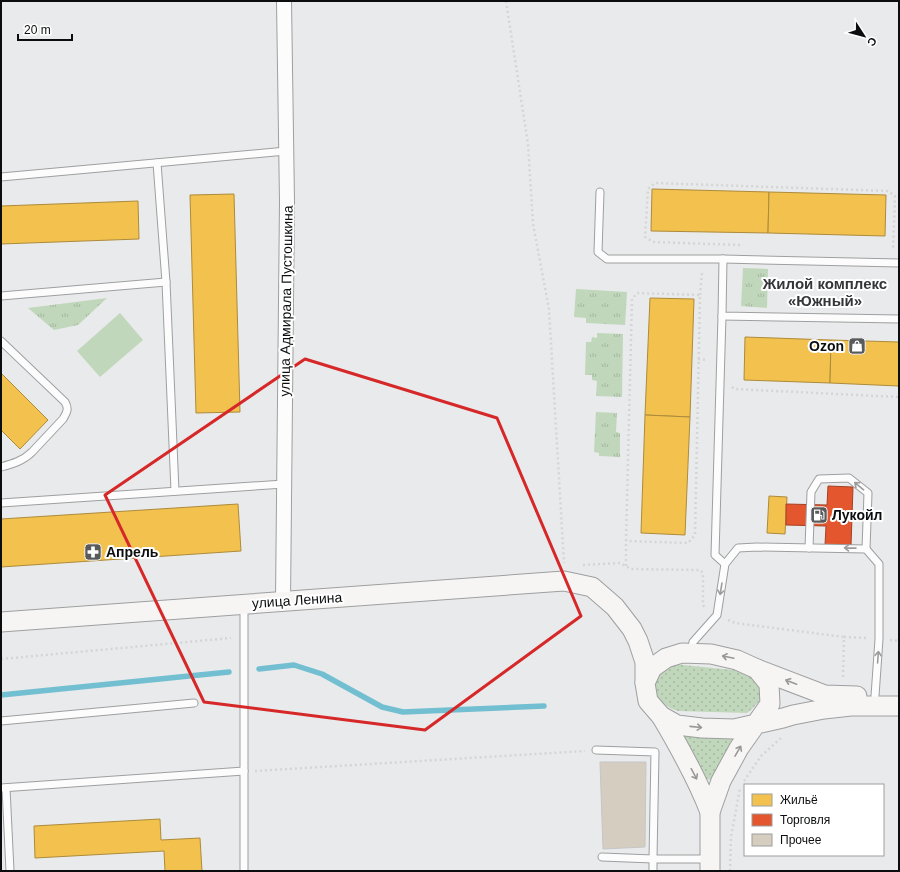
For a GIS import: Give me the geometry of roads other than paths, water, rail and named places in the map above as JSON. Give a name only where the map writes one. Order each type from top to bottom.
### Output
[{"type":"street","name":"улица Адмирала Пустошкина","points":[[283,601],[287,202],[284,1]]},
{"type":"street","name":"улица Ленина","points":[[1,622],[564,581],[592,587],[615,607],[632,629],[638,641]]},
{"type":"street","points":[[638,641],[658,649],[686,653],[711,654],[737,660],[826,695],[899,697]]},
{"type":"street","points":[[638,641],[645,662],[645,683],[648,701],[661,716],[681,749],[700,785],[710,812]]},
{"type":"street","points":[[645,683],[652,668],[666,658],[686,653]]},
{"type":"street","points":[[710,865],[710,812],[721,781],[739,748],[770,704],[769,684],[757,669]]},
{"type":"street","points":[[661,716],[677,725],[702,728],[734,729],[801,714],[843,707],[899,706]]},
{"type":"lane","points":[[1,177],[286,151]]},
{"type":"lane","points":[[157,163],[166,282],[175,491]]},
{"type":"lane","points":[[600,192],[598,252],[607,259],[724,259],[899,263]]},
{"type":"lane","points":[[724,259],[715,548],[716,555],[725,564]]},
{"type":"lane","points":[[1,296],[166,282]]},
{"type":"lane","points":[[722,316],[899,319]]},
{"type":"lane","points":[[1,341],[65,402],[68,407],[63,419],[32,452],[22,459],[1,467]]},
{"type":"lane","points":[[809,548],[811,492],[819,479],[850,478],[868,493],[866,549],[879,564],[879,639],[875,696]]},
{"type":"lane","points":[[1,502],[284,484]]},
{"type":"lane","points":[[686,653],[693,642],[717,615],[725,564],[738,548],[866,549]]},
{"type":"lane","points":[[244,604],[244,871]]},
{"type":"lane","points":[[1,721],[194,703]]},
{"type":"lane","points":[[596,750],[655,752],[653,871]]},
{"type":"lane","points":[[10,871],[3,788],[244,772]]},
{"type":"lane","points":[[602,858],[653,859],[710,865]]},
{"type":"waterway","points":[[259,669],[294,665],[322,674],[382,707],[403,712],[544,706]]},
{"type":"waterway","points":[[1,695],[229,672]]},
{"type":"place","name":"Ozon","points":[[857,346]]},
{"type":"place","name":"Лукойл","points":[[819,515]]},
{"type":"place","name":"Апрель","points":[[93,552]]},
{"type":"district","name":"Жилой комплекс «Южный»","points":[[825,292]]}]
